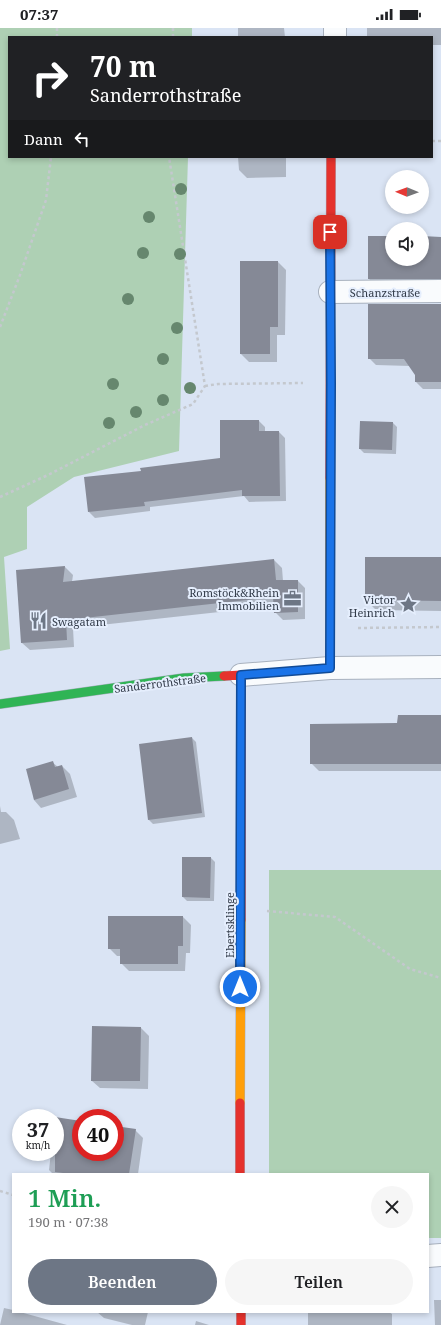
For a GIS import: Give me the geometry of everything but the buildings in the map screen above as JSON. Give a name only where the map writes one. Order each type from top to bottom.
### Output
[{"type":"street","points":[[330,668],[331,158]]},
{"type":"street","name":"Schanzstraße","points":[[330,292],[441,291]]},
{"type":"street","name":"Sanderrothstraße","points":[[0,704],[184,678],[330,668],[441,667]]},
{"type":"street","name":"Ebertsklinge","points":[[240,1173],[241,675]]},
{"type":"street","points":[[429,1256],[441,1255]]},
{"type":"street","points":[[241,1313],[241,1325]]},
{"type":"path","points":[[0,327],[46,200],[51,158]]},
{"type":"path","points":[[0,497],[48,475],[145,425],[193,404],[205,386],[169,158]]},
{"type":"path","points":[[205,386],[218,384],[331,383]]},
{"type":"path","points":[[330,629],[441,627]]},
{"type":"path","points":[[241,909],[335,917],[410,969],[441,978]]},
{"type":"path","points":[[0,1191],[12,1195]]},
{"type":"green space","points":[[0,28],[192,28],[192,36],[8,36],[8,158],[188,158],[179,451],[74,477],[27,507],[27,549],[4,557],[10,649],[0,651]]},
{"type":"green space","points":[[269,870],[441,870],[441,1238],[429,1238],[429,1173],[269,1173]]},
{"type":"traffic: fast","points":[[0,704],[184,678],[224,676]]},
{"type":"traffic: slow","points":[[330,478],[330,668]]},
{"type":"traffic: slow","points":[[240,1103],[241,920]]},
{"type":"traffic: jam","points":[[330,478],[331,158]]},
{"type":"traffic: jam","points":[[224,676],[241,675],[241,920]]},
{"type":"traffic: jam","points":[[240,1103],[240,1173]]},
{"type":"traffic: jam","points":[[241,1313],[241,1325]]},
{"type":"place","name":"Romstöck&Rhein Immobilien","points":[[292,598]]},
{"type":"place","name":"Victor Heinrich","points":[[408,605]]},
{"type":"place","name":"Swagatam","points":[[39,621]]},
{"type":"route","points":[[240,987],[241,675],[330,668],[330,232]]}]
